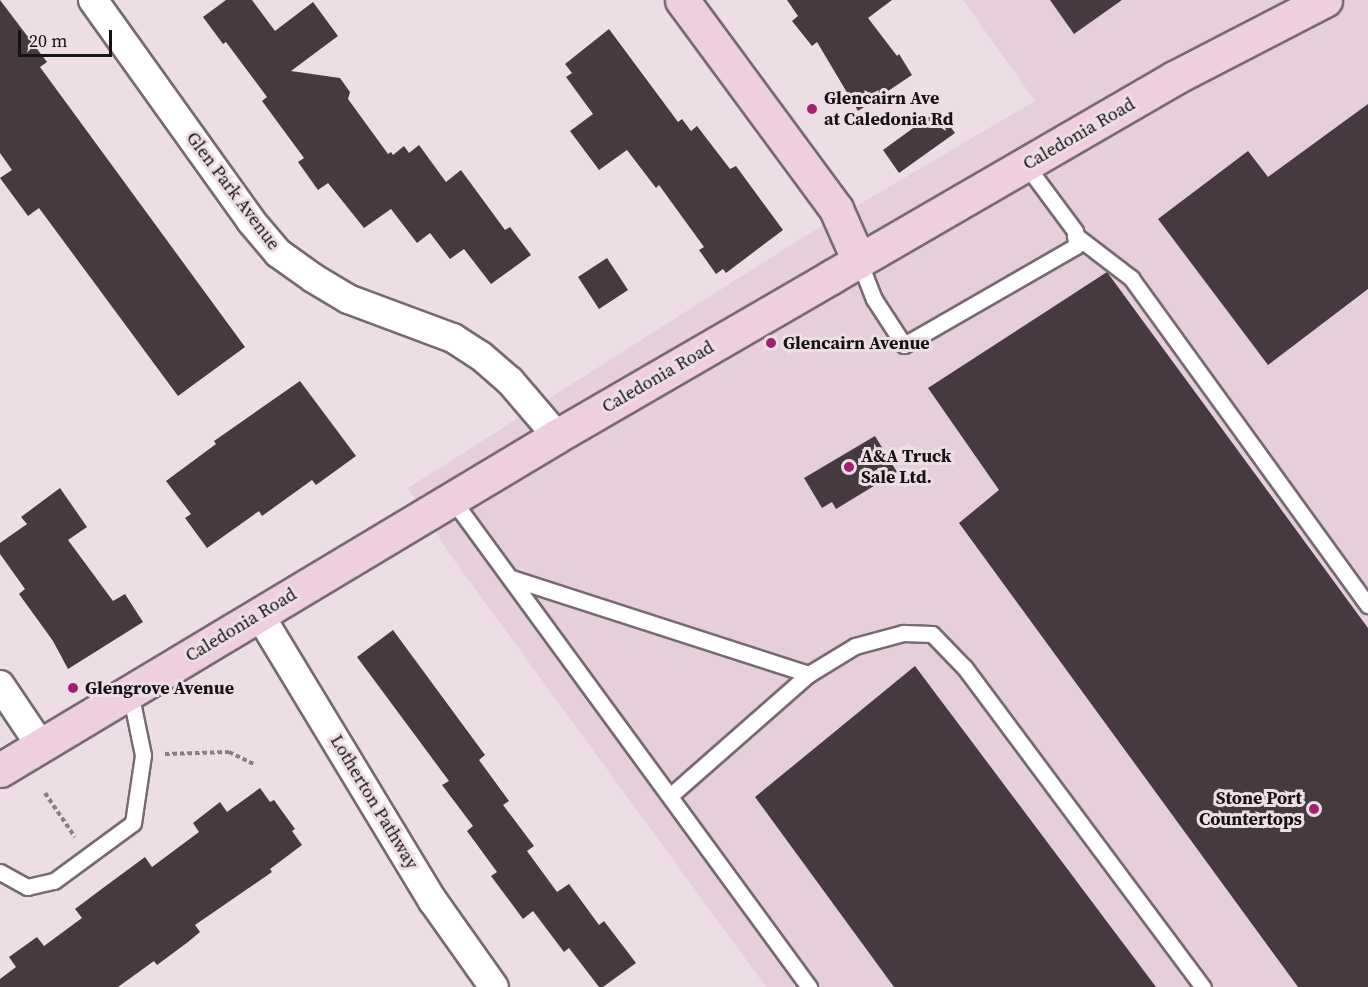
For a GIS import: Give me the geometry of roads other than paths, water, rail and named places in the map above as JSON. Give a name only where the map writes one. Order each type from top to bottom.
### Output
[{"type":"street","name":"Glen Park Avenue","points":[[93,0],[251,221],[278,253],[348,299],[453,338],[481,356],[510,381],[557,436]]},
{"type":"street","points":[[682,0],[836,209],[859,261]]},
{"type":"street","name":"Caledonia Road","points":[[0,770],[557,436],[1174,78],[1326,0]]},
{"type":"street","name":"Lotherton Pathway","points":[[259,614],[433,900],[494,987]]},
{"type":"street","points":[[0,685],[41,746]]},
{"type":"lane","points":[[1026,165],[1075,235],[1131,278],[1368,605]]},
{"type":"lane","points":[[859,261],[874,299],[904,345],[1076,246],[1075,235]]},
{"type":"lane","points":[[452,499],[809,987]]},
{"type":"lane","points":[[511,578],[810,674]]},
{"type":"lane","points":[[670,796],[810,674],[855,646],[903,633],[933,634],[965,668],[1203,987]]},
{"type":"lane","points":[[0,872],[27,887],[54,881],[90,857],[133,823],[143,755],[130,692]]},
{"type":"place","name":"Glencairn Ave at Caledonia Rd","points":[[812,109]]},
{"type":"place","name":"Glencairn Avenue","points":[[771,343]]},
{"type":"place","name":"A&A Truck Sale Ltd.","points":[[849,467]]},
{"type":"place","name":"Glengrove Avenue","points":[[73,688]]},
{"type":"place","name":"Stone Port Countertops","points":[[1314,809]]}]
